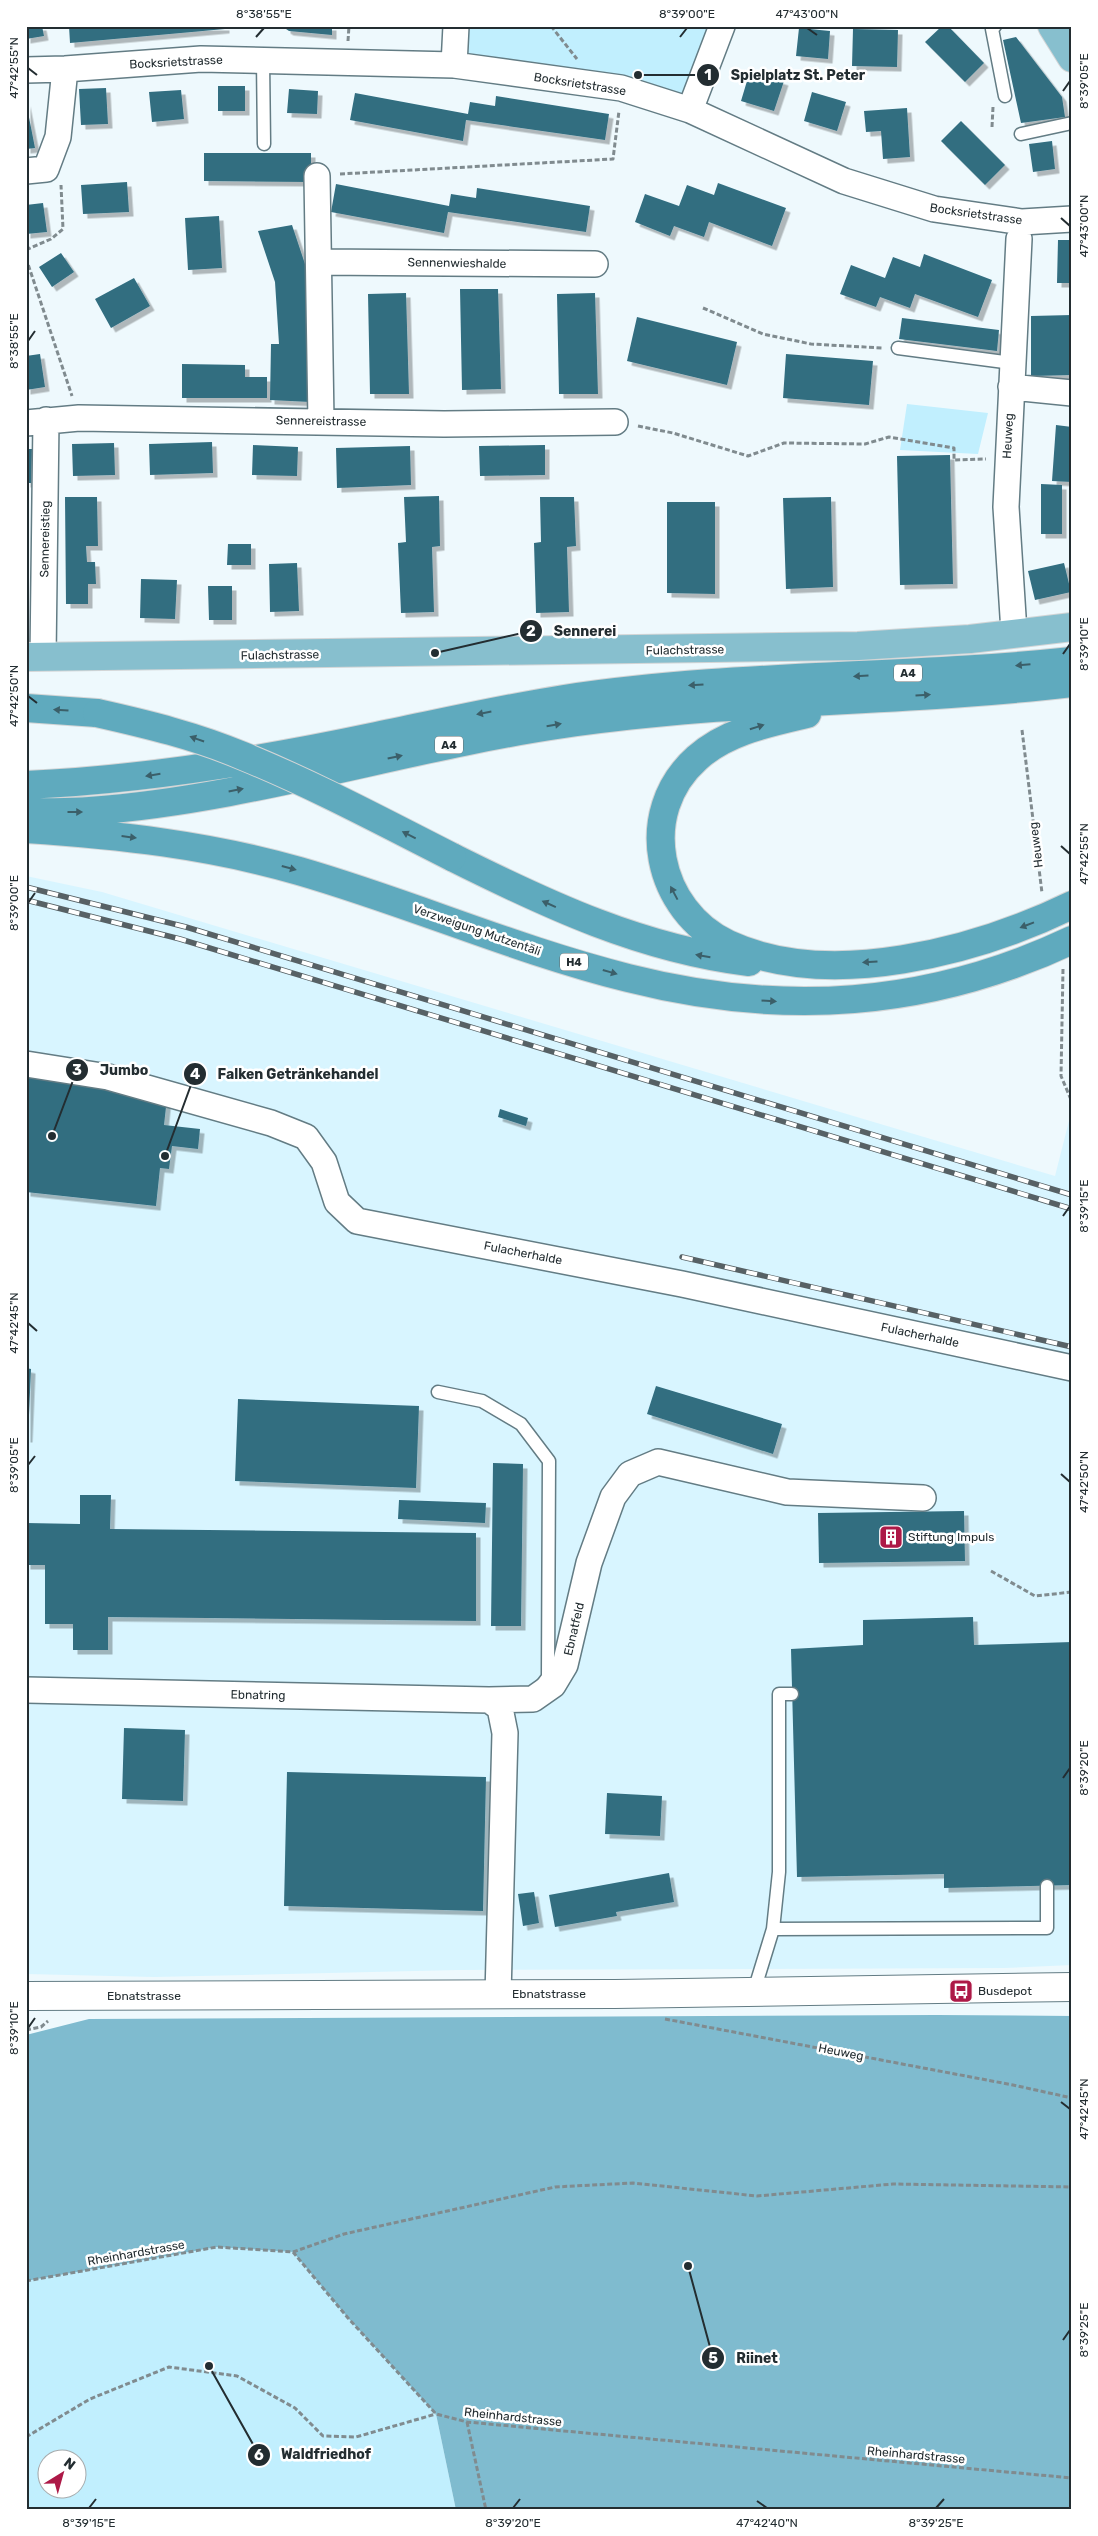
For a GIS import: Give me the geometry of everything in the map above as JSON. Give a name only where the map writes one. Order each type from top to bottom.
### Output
[{"type":"highway","name":"A4","points":[[26,785],[92,782],[197,768],[328,746],[457,718],[567,698],[683,686],[950,671],[1072,660]]},
{"type":"highway","name":"A4","points":[[26,812],[87,812],[198,798],[483,738],[572,723],[694,709],[1072,683]]},
{"type":"highway","points":[[803,964],[762,956],[730,945],[704,930],[693,920],[677,899],[663,864],[661,836],[665,810],[674,788],[688,767],[704,752],[728,738],[764,724],[875,698]]},
{"type":"highway","points":[[26,708],[97,713],[153,725],[241,755],[317,789],[452,857],[580,918],[660,945],[700,955],[738,961],[803,964],[873,962],[935,952],[1000,935],[1072,905]]},
{"type":"highway","name":"Verzweigung Mutzentäli","points":[[26,829],[139,838],[260,860],[334,882],[617,975],[688,991],[744,999],[784,1002],[829,1001],[893,996],[928,990],[1006,968],[1072,940]]},
{"type":"main road","name":"Fulachstrasse","points":[[35,657],[782,648],[970,639],[1014,632],[1072,627]]},
{"type":"street","points":[[454,65],[456,26]]},
{"type":"street","points":[[690,110],[722,26]]},
{"type":"street","name":"Bocksrietstrasse","points":[[26,70],[201,59],[454,65],[609,87],[690,110],[844,181],[934,209],[1022,222],[1072,219]]},
{"type":"street","points":[[26,171],[46,169],[58,137],[65,69]]},
{"type":"street","points":[[317,176],[320,262],[321,421]]},
{"type":"street","name":"Heuweg","points":[[1014,632],[1006,507],[1019,239]]},
{"type":"street","name":"Sennenwieshalde","points":[[320,262],[595,264]]},
{"type":"street","points":[[1011,375],[1072,393]]},
{"type":"street","name":"Sennereistrasse","points":[[36,422],[79,418],[444,424],[615,422]]},
{"type":"street","name":"Sennereistieg","points":[[35,657],[36,422]]},
{"type":"street","name":"Fulacherhalde","points":[[26,1064],[108,1077],[271,1124],[306,1137],[324,1162],[337,1202],[357,1221],[692,1286],[1072,1368]]},
{"type":"street","name":"Ebnatfeld","points":[[532,1699],[554,1685],[566,1664],[589,1563],[613,1497],[630,1474],[658,1462],[787,1492],[923,1498]]},
{"type":"street","name":"Ebnatring","points":[[26,1690],[489,1700],[532,1699]]},
{"type":"street","points":[[489,1700],[500,1708],[506,1733],[498,1994]]},
{"type":"street","name":"Ebnatstrasse","points":[[26,1996],[961,1991],[1072,1987]]},
{"type":"lane","points":[[995,26],[992,29],[1005,96]]},
{"type":"lane","points":[[264,60],[264,144]]},
{"type":"lane","points":[[1021,134],[1072,123]]},
{"type":"lane","points":[[898,348],[1011,375]]},
{"type":"lane","name":"Ebnatfeld","points":[[438,1392],[482,1401],[521,1424],[549,1461],[548,1677],[532,1699]]},
{"type":"lane","points":[[754,1991],[773,1929],[779,1872],[780,1694],[792,1694]]},
{"type":"lane","points":[[773,1929],[1047,1928],[1047,1886]]},
{"type":"path","points":[[317,176],[613,159],[609,87],[551,26]]},
{"type":"path","points":[[26,250],[51,239],[63,229],[61,183]]},
{"type":"path","points":[[26,258],[79,418]]},
{"type":"path","points":[[703,308],[763,334],[811,344],[898,348]]},
{"type":"path","points":[[615,422],[673,433],[748,456],[784,443],[865,444],[889,437],[954,448],[954,460],[1007,459]]},
{"type":"path","name":"Heuweg","points":[[1022,730],[1043,901]]},
{"type":"path","points":[[1064,966],[1061,1076],[1072,1102]]},
{"type":"path","points":[[991,1571],[1035,1596],[1072,1592]]},
{"type":"path","name":"Heuweg","points":[[660,2016],[669,2020],[1004,2083],[1072,2098]]},
{"type":"path","points":[[26,2437],[90,2399],[169,2367],[237,2376],[295,2408],[323,2436],[356,2437],[436,2414],[348,2318],[293,2252],[344,2234],[555,2187],[633,2183],[757,2196],[893,2184],[1072,2187]]},
{"type":"path","name":"Rheinhardstrasse","points":[[26,2281],[217,2247],[293,2252]]},
{"type":"path","name":"Rheinhardstrasse","points":[[436,2414],[467,2422],[1072,2478]]},
{"type":"path","points":[[467,2422],[486,2510]]},
{"type":"shaded area","points":[[456,26],[722,26],[690,110],[454,65]]},
{"type":"shaded area","points":[[907,404],[988,413],[978,454],[900,450]]},
{"type":"shaded area","points":[[26,876],[102,892],[1055,1176],[1072,1109],[1072,1965],[1004,1968],[458,1970],[154,1977],[26,1974]]},
{"type":"shaded area","points":[[1072,2016],[1072,2510],[456,2510],[436,2414],[348,2318],[293,2252],[217,2247],[26,2281],[26,2035],[89,2019]]},
{"type":"shaded area","points":[[217,2247],[293,2252],[348,2318],[436,2414],[456,2510],[26,2510],[26,2281]]},
{"type":"building","points":[[26,26],[42,26],[44,36],[26,39]]},
{"type":"building","points":[[69,26],[225,26],[225,29],[70,43]]},
{"type":"building","points":[[286,26],[332,26],[332,35],[289,31],[286,29]]},
{"type":"building","points":[[942,26],[948,26],[984,63],[965,82],[925,42]]},
{"type":"building","points":[[799,28],[830,31],[828,59],[796,56]]},
{"type":"building","points":[[853,29],[898,30],[897,67],[852,66]]},
{"type":"building","points":[[1016,37],[1062,97],[1065,117],[1021,123],[1003,40]]},
{"type":"building","points":[[750,71],[784,81],[774,111],[741,101]]},
{"type":"building","points":[[218,86],[245,86],[245,111],[218,111]]},
{"type":"building","points":[[106,88],[108,124],[81,125],[79,89]]},
{"type":"building","points":[[289,89],[318,91],[317,114],[287,113]]},
{"type":"building","points":[[181,90],[184,119],[152,122],[149,92]]},
{"type":"building","points":[[812,92],[846,102],[837,131],[804,121]]},
{"type":"building","points":[[355,93],[468,114],[470,102],[495,106],[496,96],[609,114],[605,140],[466,120],[463,141],[350,120]]},
{"type":"building","points":[[26,102],[35,148],[26,149]]},
{"type":"building","points":[[907,108],[910,157],[883,159],[881,131],[866,132],[864,111]]},
{"type":"building","points":[[961,121],[1005,165],[985,185],[941,141]]},
{"type":"building","points":[[1052,141],[1055,169],[1033,172],[1029,144]]},
{"type":"building","points":[[204,153],[311,153],[311,182],[204,181]]},
{"type":"building","points":[[127,182],[129,212],[83,214],[81,185]]},
{"type":"building","points":[[718,183],[786,208],[772,246],[709,222],[704,237],[674,226],[670,236],[635,222],[645,194],[679,206],[687,185],[714,195]]},
{"type":"building","points":[[336,184],[449,206],[451,194],[476,198],[477,188],[590,206],[586,232],[448,212],[444,233],[331,212]]},
{"type":"building","points":[[43,203],[47,232],[26,234],[26,205]]},
{"type":"building","points":[[219,216],[222,268],[188,270],[185,218]]},
{"type":"building","points":[[292,225],[308,273],[311,402],[270,400],[271,344],[279,344],[275,282],[258,231]]},
{"type":"building","points":[[1058,240],[1072,240],[1072,283],[1057,283]]},
{"type":"building","points":[[61,253],[74,272],[52,287],[39,267]]},
{"type":"building","points":[[924,254],[992,280],[978,317],[915,294],[910,308],[880,297],[876,307],[840,294],[851,265],[885,278],[893,257],[920,267]]},
{"type":"building","points":[[134,278],[150,306],[111,328],[95,299]]},
{"type":"building","points":[[460,289],[498,289],[501,389],[462,390]]},
{"type":"building","points":[[406,293],[409,394],[370,394],[368,294]]},
{"type":"building","points":[[595,293],[598,394],[559,394],[557,294]]},
{"type":"building","points":[[1072,315],[1072,375],[1031,376],[1031,316]]},
{"type":"building","points":[[637,317],[737,342],[727,385],[627,361]]},
{"type":"building","points":[[902,318],[999,330],[997,351],[899,339]]},
{"type":"building","points":[[40,354],[45,387],[26,390],[26,356]]},
{"type":"building","points":[[786,354],[873,361],[869,405],[783,398]]},
{"type":"building","points":[[182,364],[245,365],[245,377],[267,377],[267,398],[182,398]]},
{"type":"building","points":[[1056,425],[1072,427],[1072,482],[1052,481]]},
{"type":"building","points":[[212,442],[213,473],[150,475],[149,444]]},
{"type":"building","points":[[114,443],[115,475],[73,476],[72,444]]},
{"type":"building","points":[[253,445],[298,447],[297,476],[252,475]]},
{"type":"building","points":[[545,445],[545,475],[480,476],[479,446]]},
{"type":"building","points":[[410,446],[411,485],[337,488],[336,448]]},
{"type":"building","points":[[26,449],[32,449],[31,483],[26,483]]},
{"type":"building","points":[[950,455],[953,584],[900,585],[897,456]]},
{"type":"building","points":[[1041,484],[1062,485],[1062,534],[1041,534]]},
{"type":"building","points":[[439,496],[440,546],[432,547],[434,612],[401,613],[398,543],[406,542],[404,497]]},
{"type":"building","points":[[65,497],[97,497],[98,546],[86,546],[87,562],[95,562],[96,584],[88,584],[88,604],[66,604]]},
{"type":"building","points":[[540,497],[574,497],[576,546],[567,547],[569,612],[536,613],[534,543],[541,542]]},
{"type":"building","points":[[831,497],[833,587],[786,589],[783,498]]},
{"type":"building","points":[[667,502],[715,502],[715,594],[667,593]]},
{"type":"building","points":[[228,544],[251,544],[251,565],[227,565]]},
{"type":"building","points":[[297,563],[299,611],[270,612],[269,564]]},
{"type":"building","points":[[1064,563],[1071,592],[1035,600],[1028,571]]},
{"type":"building","points":[[141,579],[177,580],[175,619],[140,618]]},
{"type":"building","points":[[208,586],[232,586],[232,620],[209,620]]},
{"type":"building","points":[[26,1072],[167,1098],[164,1125],[200,1129],[198,1149],[172,1146],[169,1169],[160,1168],[156,1206],[26,1192]]},
{"type":"building","points":[[500,1109],[528,1118],[526,1126],[498,1117]]},
{"type":"building","points":[[26,1368],[31,1369],[28,1438],[26,1438]]},
{"type":"building","points":[[656,1386],[782,1424],[773,1454],[647,1414]]},
{"type":"building","points":[[238,1399],[419,1406],[416,1488],[235,1481]]},
{"type":"building","points":[[493,1463],[523,1464],[521,1626],[491,1626]]},
{"type":"building","points":[[80,1495],[111,1495],[110,1529],[476,1533],[476,1621],[108,1617],[108,1650],[73,1650],[73,1624],[45,1624],[45,1565],[26,1565],[26,1523],[80,1524]]},
{"type":"building","points":[[399,1500],[486,1503],[485,1523],[398,1519]]},
{"type":"building","name":"Stiftung Impuls","points":[[964,1511],[965,1561],[819,1563],[818,1513]]},
{"type":"building","points":[[973,1617],[974,1645],[1072,1642],[1072,1885],[944,1888],[944,1874],[797,1877],[791,1649],[863,1645],[863,1620]]},
{"type":"building","points":[[124,1728],[185,1730],[183,1801],[122,1799]]},
{"type":"building","points":[[287,1772],[486,1777],[483,1911],[284,1906]]},
{"type":"building","points":[[607,1793],[662,1796],[660,1836],[605,1834]]},
{"type":"building","points":[[669,1873],[674,1902],[616,1912],[617,1916],[555,1927],[549,1895]]},
{"type":"building","points":[[534,1892],[539,1923],[523,1926],[518,1894]]},
{"type":"railway","points":[[26,887],[186,927],[1072,1195]]},
{"type":"railway","points":[[26,900],[180,939],[1072,1209]]},
{"type":"railway","points":[[682,1257],[1072,1347]]},
{"type":"place","name":"Spielplatz St. Peter","points":[[638,75]]},
{"type":"place","name":"Sennerei","points":[[435,653]]},
{"type":"place","name":"Jumbo","points":[[52,1136]]},
{"type":"place","name":"Falken Getränkehandel","points":[[165,1156]]},
{"type":"place","name":"Stiftung Impuls","points":[[891,1537]]},
{"type":"place","name":"Busdepot","points":[[961,1991]]},
{"type":"place","name":"Riinet","points":[[688,2266]]},
{"type":"place","name":"Waldfriedhof","points":[[209,2366]]}]
